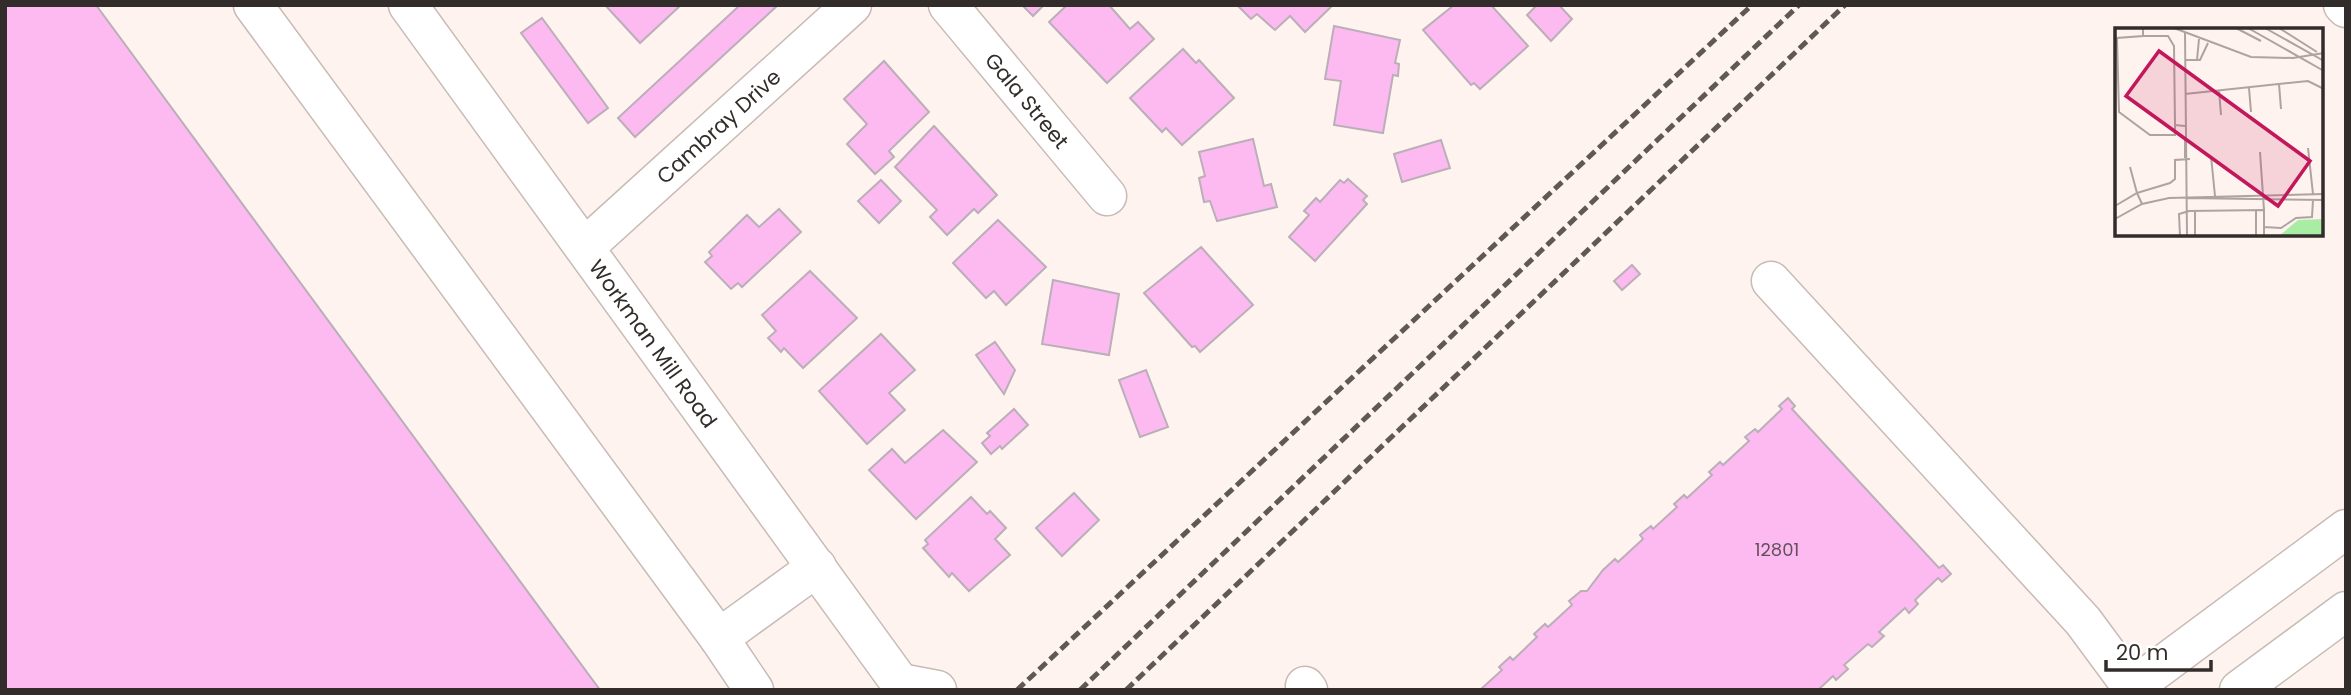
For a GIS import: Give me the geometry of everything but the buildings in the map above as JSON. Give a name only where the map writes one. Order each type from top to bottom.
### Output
[{"type":"street","points":[[253,5],[719,638],[754,690]]},
{"type":"street","name":"Workman Mill Road","points":[[408,5],[901,686],[937,690]]},
{"type":"street","name":"Cambray Drive","points":[[585,247],[852,5]]},
{"type":"street","name":"Gala Street","points":[[948,5],[1107,196]]},
{"type":"street","points":[[1771,281],[2082,621],[2132,689],[2346,529]]},
{"type":"street","points":[[719,638],[817,567]]},
{"type":"street","points":[[2239,690],[2346,611]]},
{"type":"railway","points":[[1017,690],[1752,5]]},
{"type":"railway","points":[[1080,690],[1799,5]]},
{"type":"railway","points":[[1126,690],[1845,5]]}]
